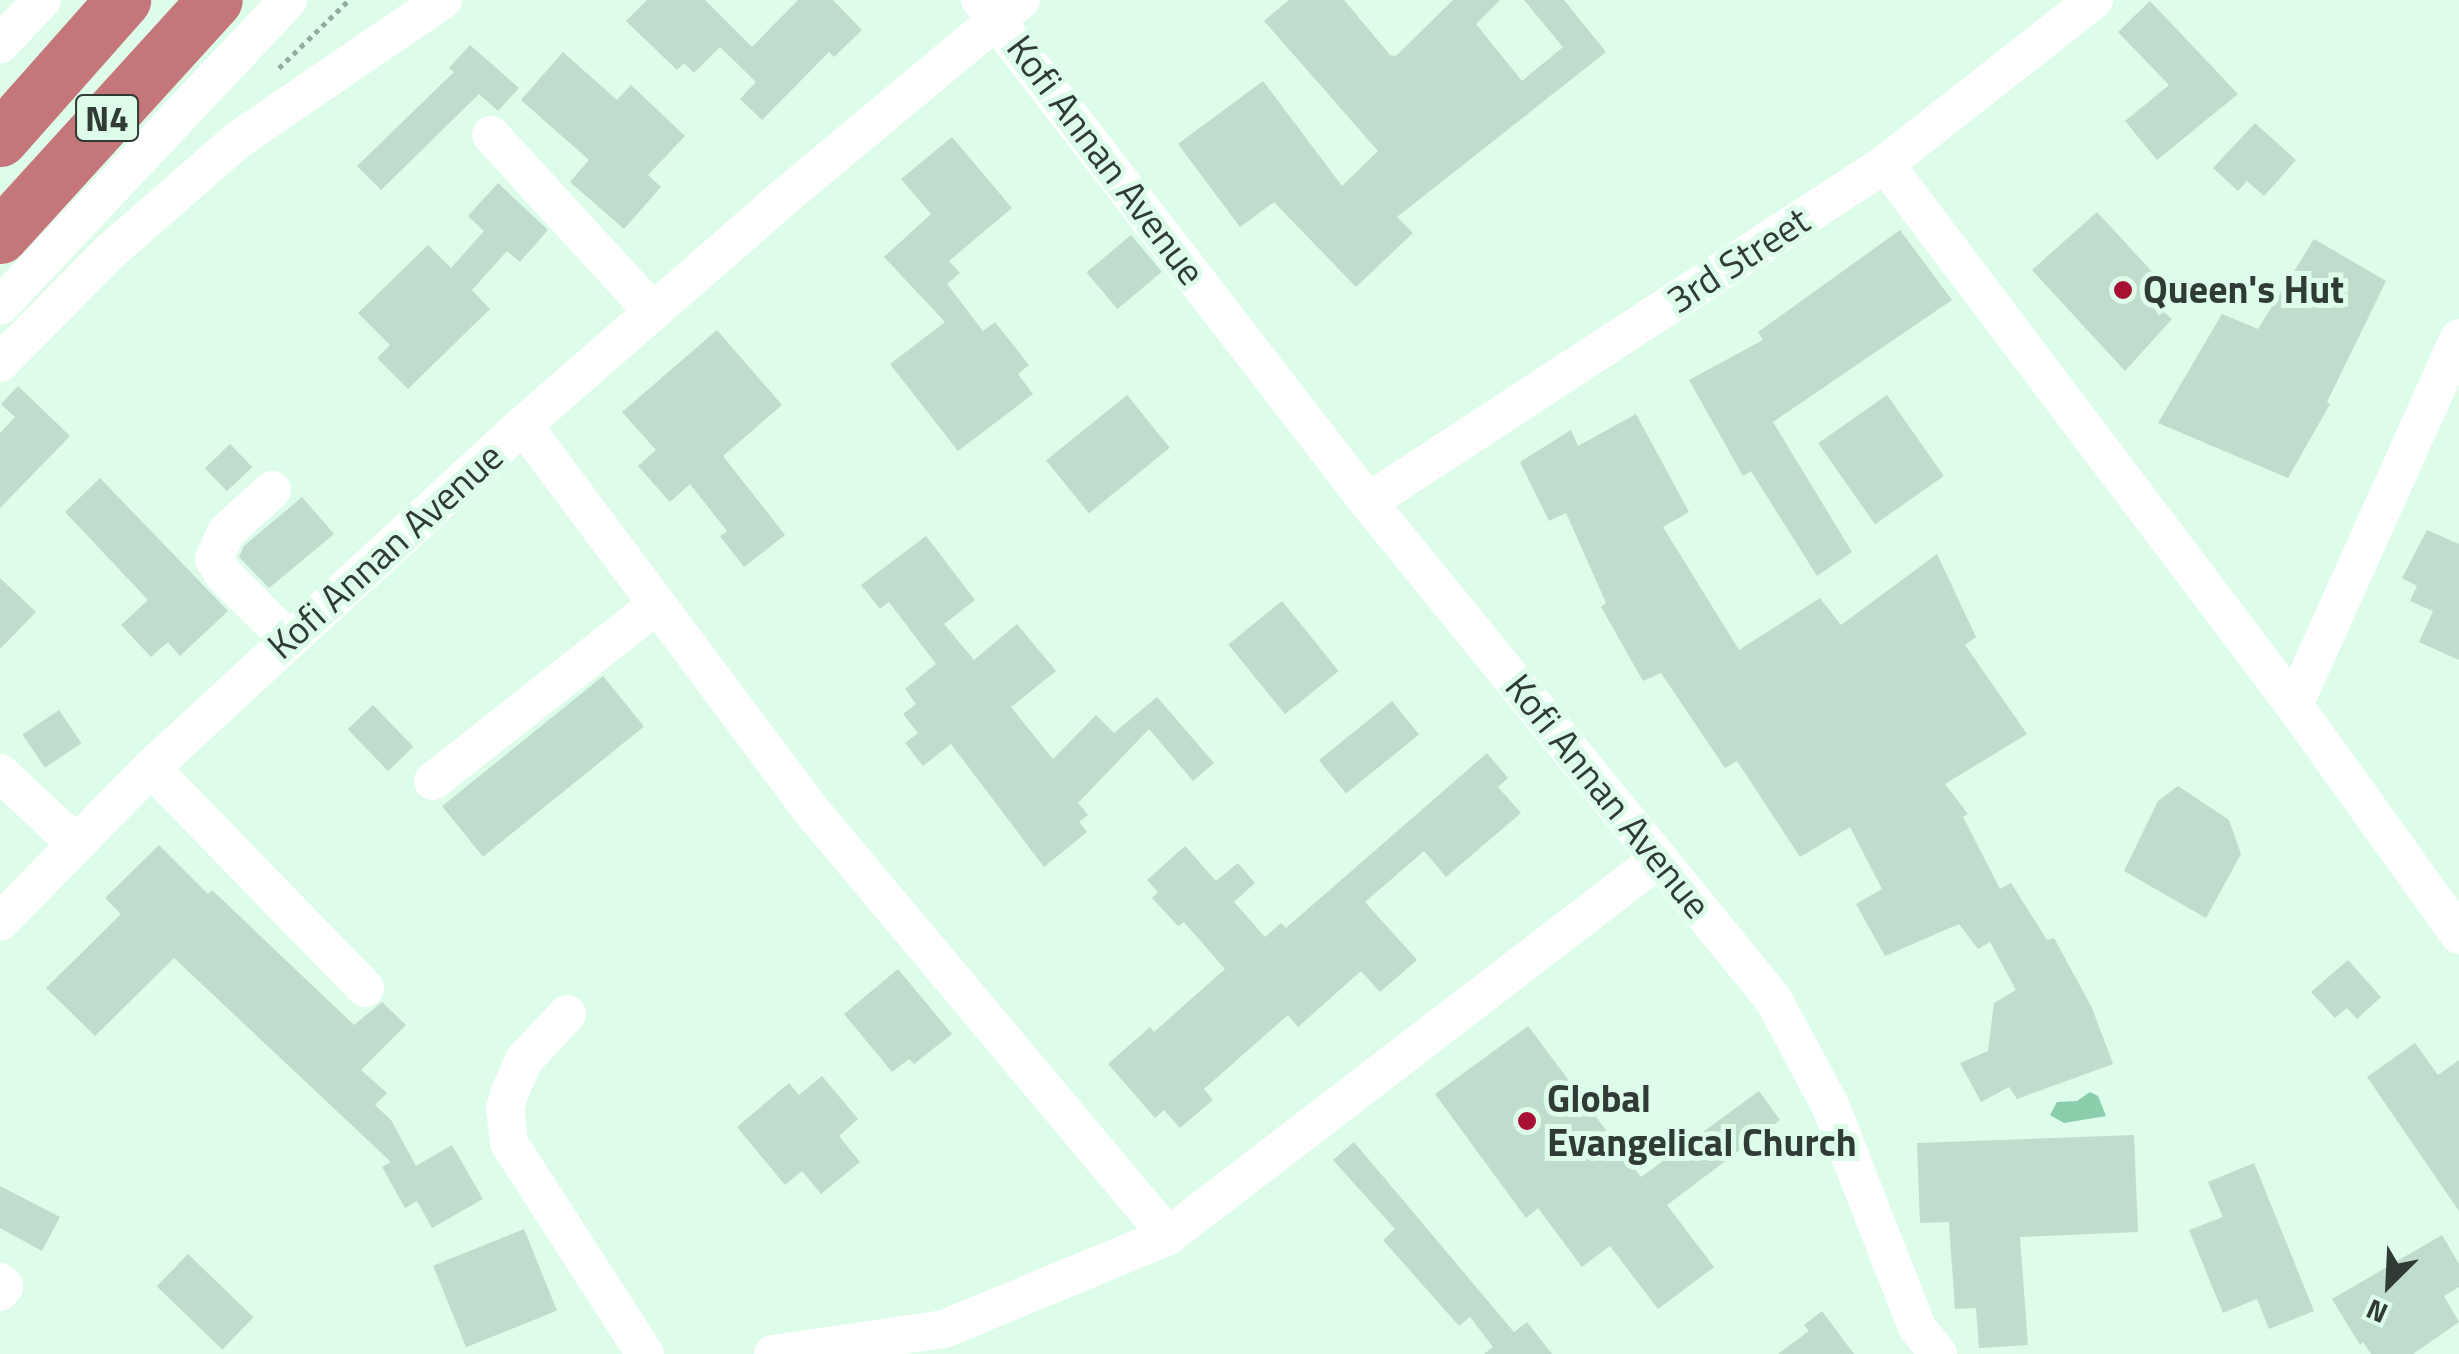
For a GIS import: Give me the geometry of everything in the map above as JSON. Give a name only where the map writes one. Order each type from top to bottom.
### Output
[{"type":"highway","name":"N4","points":[[0,138],[122,0]]},
{"type":"highway","name":"N4","points":[[0,236],[215,0]]},
{"type":"street","points":[[0,44],[42,0]]},
{"type":"street","points":[[0,306],[288,0]]},
{"type":"street","points":[[0,363],[112,250],[239,138],[443,0]]},
{"type":"street","name":"3rd Street","points":[[1368,502],[1885,164],[2094,0]]},
{"type":"street","name":"Kofi Annan Avenue","points":[[0,922],[75,842],[288,639],[522,426],[1000,6],[1368,502],[1773,999],[1830,1106],[1917,1327],[1938,1354]]},
{"type":"street","points":[[491,135],[654,312]]},
{"type":"street","points":[[1885,164],[2294,705],[2459,936]]},
{"type":"street","points":[[2294,705],[2459,338]]},
{"type":"street","points":[[522,426],[816,816],[1168,1236]]},
{"type":"street","points":[[272,490],[226,532],[214,559],[223,574],[288,639]]},
{"type":"street","points":[[434,781],[656,605]]},
{"type":"street","points":[[151,768],[365,988]]},
{"type":"street","points":[[0,773],[75,842]]},
{"type":"street","points":[[773,1354],[944,1329],[1168,1236],[1659,859]]},
{"type":"street","points":[[567,1014],[524,1060],[510,1091],[505,1108],[509,1143],[645,1354]]},
{"type":"street","points":[[0,1282],[4,1286],[0,1292]]},
{"type":"shaded area","points":[[2090,1092],[2098,1096],[2106,1116],[2064,1123],[2050,1115],[2057,1102],[2077,1101]]},
{"type":"building","points":[[647,0],[705,0],[752,47],[798,0],[833,0],[862,30],[834,57],[829,52],[762,120],[740,99],[756,82],[720,47],[694,73],[684,63],[677,70],[626,21]]},
{"type":"building","points":[[1289,0],[1344,0],[1390,55],[1396,56],[1453,0],[1500,0],[1476,24],[1522,81],[1563,47],[1524,0],[1564,0],[1606,52],[1397,217],[1413,233],[1356,287],[1274,202],[1240,227],[1178,144],[1263,81],[1342,186],[1378,151],[1264,21]]},
{"type":"building","points":[[2150,1],[2238,94],[2157,160],[2125,121],[2169,85],[2118,32]]},
{"type":"building","points":[[470,45],[519,88],[498,111],[479,94],[381,190],[357,166],[454,72],[449,68]]},
{"type":"building","points":[[563,52],[617,100],[631,85],[685,136],[648,175],[661,187],[624,229],[570,182],[589,160],[521,100]]},
{"type":"building","points":[[2255,123],[2296,160],[2264,196],[2247,181],[2238,191],[2213,168]]},
{"type":"building","points":[[952,137],[1012,208],[949,261],[960,273],[947,284],[983,331],[995,322],[1029,365],[1018,374],[1033,394],[958,451],[890,364],[945,322],[884,257],[931,214],[901,179]]},
{"type":"building","points":[[498,183],[548,230],[520,262],[507,251],[472,290],[490,309],[408,389],[377,358],[390,345],[358,313],[428,245],[451,268],[484,231],[468,216]]},
{"type":"building","points":[[2097,212],[2156,276],[2140,291],[2172,319],[2125,371],[2032,270]]},
{"type":"building","points":[[1900,230],[1952,300],[1773,422],[1852,552],[1817,576],[1751,471],[1743,476],[1689,380],[1763,340],[1758,332]]},
{"type":"building","points":[[1131,235],[1162,272],[1117,309],[1087,272]]},
{"type":"building","points":[[2314,239],[2386,281],[2327,402],[2330,404],[2288,478],[2158,423],[2222,314],[2258,329]]},
{"type":"building","points":[[717,330],[782,405],[723,456],[785,535],[744,567],[720,536],[727,531],[690,484],[670,502],[638,466],[656,450],[622,412]]},
{"type":"building","points":[[18,386],[70,436],[0,508],[0,433],[15,417],[1,404]]},
{"type":"building","points":[[1127,395],[1170,448],[1089,513],[1046,460]]},
{"type":"building","points":[[1887,395],[1944,476],[1875,524],[1818,443]]},
{"type":"building","points":[[1636,414],[1689,512],[1663,527],[1739,650],[1820,598],[1841,625],[1937,554],[1976,637],[1965,645],[2027,734],[1945,784],[1968,814],[1963,817],[2000,889],[2011,883],[2047,940],[2054,938],[2092,1008],[2113,1064],[2017,1099],[2009,1087],[1981,1102],[1960,1063],[1988,1051],[1994,1003],[2016,990],[1990,942],[1978,949],[1959,924],[1885,956],[1856,904],[1882,889],[1850,827],[1800,857],[1737,761],[1725,768],[1661,673],[1643,681],[1601,607],[1606,603],[1566,513],[1549,521],[1520,462],[1571,430],[1578,446]]},
{"type":"building","points":[[230,444],[252,467],[227,491],[205,468]]},
{"type":"building","points":[[100,478],[228,611],[180,656],[168,642],[151,657],[121,625],[148,600],[65,512]]},
{"type":"building","points":[[302,497],[334,534],[269,588],[239,557],[244,546]]},
{"type":"building","points":[[2427,530],[2459,544],[2459,660],[2419,642],[2433,611],[2410,601],[2417,586],[2402,578]]},
{"type":"building","points":[[926,536],[975,600],[944,624],[974,660],[1017,624],[1056,671],[1011,707],[1053,759],[1096,715],[1114,733],[1157,697],[1214,763],[1193,781],[1149,729],[1078,803],[1088,815],[1079,822],[1087,832],[1044,867],[951,744],[923,766],[905,743],[918,733],[903,714],[916,704],[905,689],[936,664],[889,602],[880,609],[861,585]]},
{"type":"building","points":[[0,578],[36,612],[0,649]]},
{"type":"building","points":[[1282,601],[1339,671],[1285,714],[1228,644]]},
{"type":"building","points":[[603,676],[644,727],[483,857],[442,806]]},
{"type":"building","points":[[1392,701],[1419,734],[1346,794],[1319,760]]},
{"type":"building","points":[[373,705],[413,747],[388,771],[348,729]]},
{"type":"building","points":[[59,710],[81,743],[45,768],[23,735]]},
{"type":"building","points":[[1487,753],[1508,778],[1498,787],[1521,813],[1446,877],[1424,851],[1365,902],[1417,960],[1380,992],[1361,971],[1298,1027],[1288,1015],[1204,1089],[1213,1100],[1180,1128],[1164,1110],[1155,1118],[1108,1064],[1150,1027],[1154,1032],[1225,969],[1184,922],[1178,926],[1152,898],[1158,892],[1147,880],[1185,846],[1216,881],[1238,863],[1255,883],[1234,902],[1265,937],[1281,923],[1286,928]]},
{"type":"building","points":[[2178,786],[2229,820],[2241,854],[2206,918],[2124,871],[2158,801]]},
{"type":"building","points":[[159,845],[354,1025],[382,1002],[406,1025],[361,1070],[387,1093],[375,1105],[391,1120],[416,1166],[452,1145],[483,1199],[432,1228],[417,1201],[405,1208],[382,1167],[391,1162],[174,958],[95,1036],[46,988],[121,914],[105,898]]},
{"type":"building","points":[[2348,960],[2381,997],[2357,1019],[2347,1008],[2335,1018],[2311,992]]},
{"type":"building","points":[[898,969],[952,1034],[914,1064],[909,1059],[892,1072],[844,1014]]},
{"type":"building","name":"Global Evangelical Church","points":[[1528,1026],[1641,1177],[1759,1091],[1780,1120],[1667,1205],[1714,1267],[1658,1309],[1610,1246],[1582,1267],[1538,1208],[1526,1218],[1435,1094]]},
{"type":"building","points":[[2415,1043],[2438,1075],[2459,1060],[2459,1211],[2367,1077]]},
{"type":"building","points":[[822,1076],[858,1119],[839,1136],[860,1162],[821,1194],[802,1171],[785,1185],[737,1127],[789,1083],[799,1095]]},
{"type":"building","points":[[2134,1135],[2138,1232],[2020,1237],[2028,1345],[1979,1348],[1976,1308],[1955,1309],[1949,1222],[1920,1223],[1917,1143]]},
{"type":"building","points":[[1354,1142],[1514,1332],[1527,1322],[1552,1354],[1484,1354],[1493,1347],[1470,1317],[1459,1326],[1383,1240],[1395,1229],[1333,1160]]},
{"type":"building","points":[[2254,1163],[2314,1311],[2269,1329],[2257,1299],[2223,1313],[2189,1230],[2223,1217],[2208,1182]]},
{"type":"building","points":[[0,1186],[60,1217],[42,1251],[0,1228]]},
{"type":"building","points":[[524,1229],[557,1311],[466,1347],[433,1266]]},
{"type":"building","points":[[2442,1235],[2459,1264],[2459,1287],[2444,1296],[2459,1322],[2413,1354],[2371,1354],[2363,1342],[2360,1345],[2332,1299]]},
{"type":"building","points":[[188,1254],[253,1317],[222,1350],[157,1286]]},
{"type":"building","points":[[1822,1311],[1854,1354],[1778,1354],[1809,1331],[1804,1325]]},
{"type":"place","name":"Queen's Hut","points":[[2123,290]]},
{"type":"place","name":"Global Evangelical Church","points":[[1527,1121]]}]
